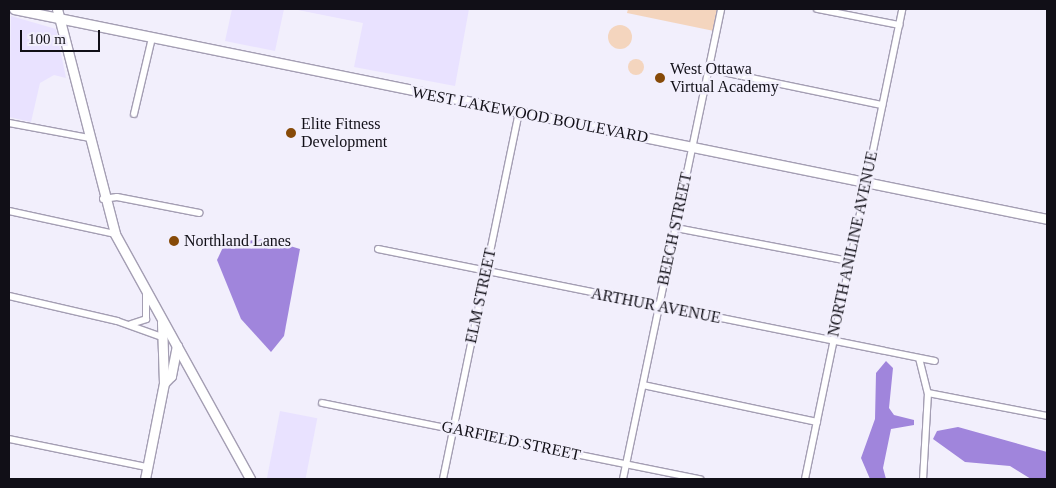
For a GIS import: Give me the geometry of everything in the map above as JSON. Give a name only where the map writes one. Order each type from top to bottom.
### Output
[{"type":"street","name":"WEST LAKEWOOD BOULEVARD","points":[[14,9],[60,20],[1047,219]]},
{"type":"street","points":[[57,9],[103,199],[115,234],[250,479]]},
{"type":"street","name":"BEECH STREET","points":[[623,479],[721,9]]},
{"type":"street","points":[[817,9],[899,25]]},
{"type":"street","name":"NORTH ANILINE AVENUE","points":[[806,479],[902,9]]},
{"type":"street","points":[[134,114],[152,38]]},
{"type":"street","points":[[708,69],[882,105]]},
{"type":"street","name":"ELM STREET","points":[[443,479],[519,113]]},
{"type":"street","points":[[9,123],[88,138]]},
{"type":"street","points":[[103,199],[117,197],[199,213]]},
{"type":"street","points":[[9,210],[115,234]]},
{"type":"street","points":[[676,228],[849,261]]},
{"type":"street","name":"ARTHUR AVENUE","points":[[378,249],[934,362]]},
{"type":"street","points":[[128,324],[146,319],[146,292]]},
{"type":"street","points":[[9,296],[128,324],[162,337]]},
{"type":"street","points":[[145,479],[164,383],[162,320]]},
{"type":"street","points":[[164,383],[171,376],[177,346]]},
{"type":"street","points":[[919,358],[928,393],[923,479]]},
{"type":"street","points":[[643,385],[817,422]]},
{"type":"street","points":[[928,393],[1047,416]]},
{"type":"street","name":"GARFIELD STREET","points":[[322,403],[454,428],[700,479]]},
{"type":"street","points":[[9,439],[147,467]]},
{"type":"shaded area","points":[[232,9],[284,9],[275,51],[225,41]]},
{"type":"shaded area","points":[[293,9],[469,9],[455,86],[354,67],[363,23]]},
{"type":"shaded area","points":[[628,9],[718,9],[714,31],[627,13]]},
{"type":"shaded area","points":[[11,16],[56,29],[66,78],[54,75],[40,83],[31,122],[9,117]]},
{"type":"shaded area","points":[[620,25],[628,29],[632,37],[628,45],[620,49],[612,45],[608,37],[612,29]]},
{"type":"shaded area","points":[[633,59],[639,59],[644,64],[642,73],[633,75],[628,70],[628,64]]},
{"type":"shaded area","points":[[267,239],[300,249],[284,336],[271,352],[241,319],[217,260],[225,243]]},
{"type":"shaded area","points":[[886,361],[893,368],[889,408],[894,415],[914,420],[914,425],[891,429],[883,468],[886,479],[870,479],[861,458],[875,419],[876,373]]},
{"type":"shaded area","points":[[280,411],[317,418],[305,479],[267,479]]},
{"type":"shaded area","points":[[958,427],[1047,452],[1047,479],[1031,479],[1010,466],[965,462],[933,439],[937,431]]},
{"type":"place","name":"West Ottawa Virtual Academy","points":[[660,78]]},
{"type":"place","name":"Elite Fitness Development","points":[[291,133]]},
{"type":"place","name":"Northland Lanes","points":[[174,241]]}]
